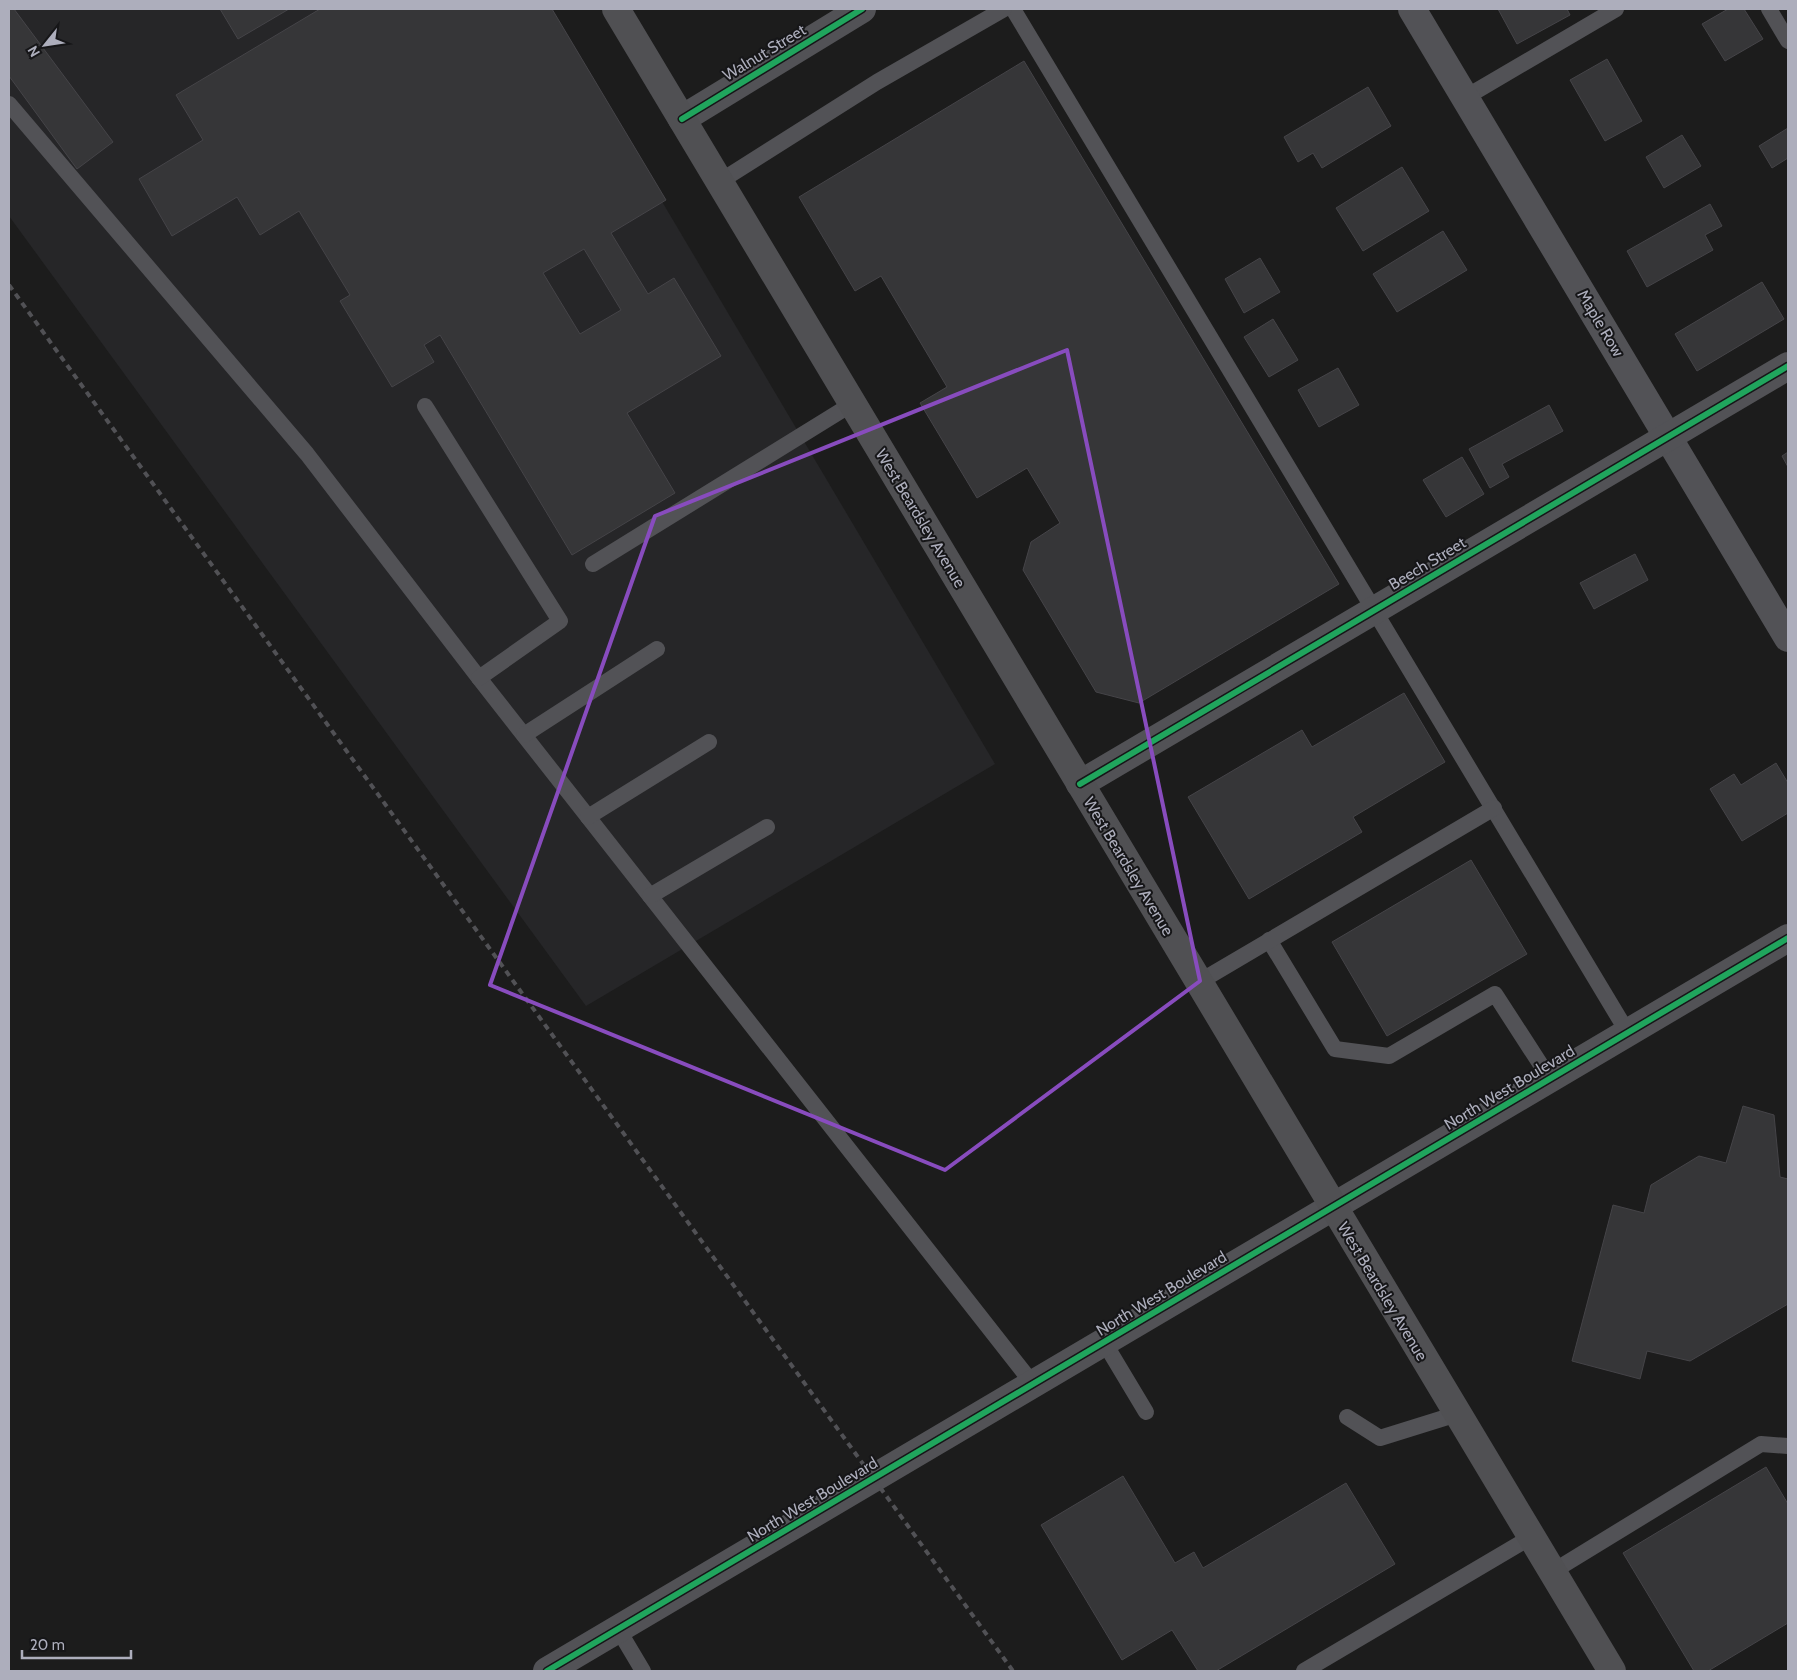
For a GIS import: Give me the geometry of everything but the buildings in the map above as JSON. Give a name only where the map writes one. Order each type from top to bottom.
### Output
[{"type":"main road","name":"West Beardsley Avenue","points":[[616,9],[1612,1671]]},
{"type":"street","name":"Walnut Street","points":[[682,119],[862,9]]},
{"type":"street","name":"Maple Row","points":[[1412,9],[1669,436],[1788,638]]},
{"type":"street","name":"Beech Street","points":[[1080,784],[1788,366]]},
{"type":"street","name":"North West Boulevard","points":[[547,1671],[1788,938]]},
{"type":"lane","points":[[719,182],[877,82],[1004,9]]},
{"type":"lane","points":[[1013,9],[1628,1032]]},
{"type":"lane","points":[[1466,97],[1616,9]]},
{"type":"lane","points":[[1769,9],[1788,41]]},
{"type":"lane","points":[[9,104],[307,454],[479,678],[1033,1384]]},
{"type":"lane","points":[[593,564],[852,404]]},
{"type":"lane","points":[[425,406],[560,621],[479,678]]},
{"type":"lane","points":[[524,735],[657,649]]},
{"type":"lane","points":[[588,817],[709,742]]},
{"type":"lane","points":[[1199,982],[1494,808]]},
{"type":"lane","points":[[650,896],[767,827]]},
{"type":"lane","points":[[1269,940],[1335,1049],[1389,1056],[1495,994],[1550,1079]]},
{"type":"lane","points":[[1104,1342],[1146,1412]]},
{"type":"lane","points":[[1347,1417],[1380,1438],[1457,1414]]},
{"type":"lane","points":[[1552,1572],[1761,1444],[1788,1446]]},
{"type":"lane","points":[[1304,1671],[1531,1537]]},
{"type":"lane","points":[[618,1629],[643,1671]]},
{"type":"highlighted area","points":[[1067,350],[1200,981],[945,1170],[490,985],[655,516]]},
{"type":"shaded area","points":[[9,9],[548,9],[995,764],[586,1006],[9,216]]},
{"type":"railway","points":[[9,285],[1013,1671]]},
{"type":"cycle path","points":[[682,119],[862,9]]},
{"type":"cycle path","points":[[1080,784],[1788,366]]},
{"type":"cycle path","points":[[547,1671],[1788,938]]}]
